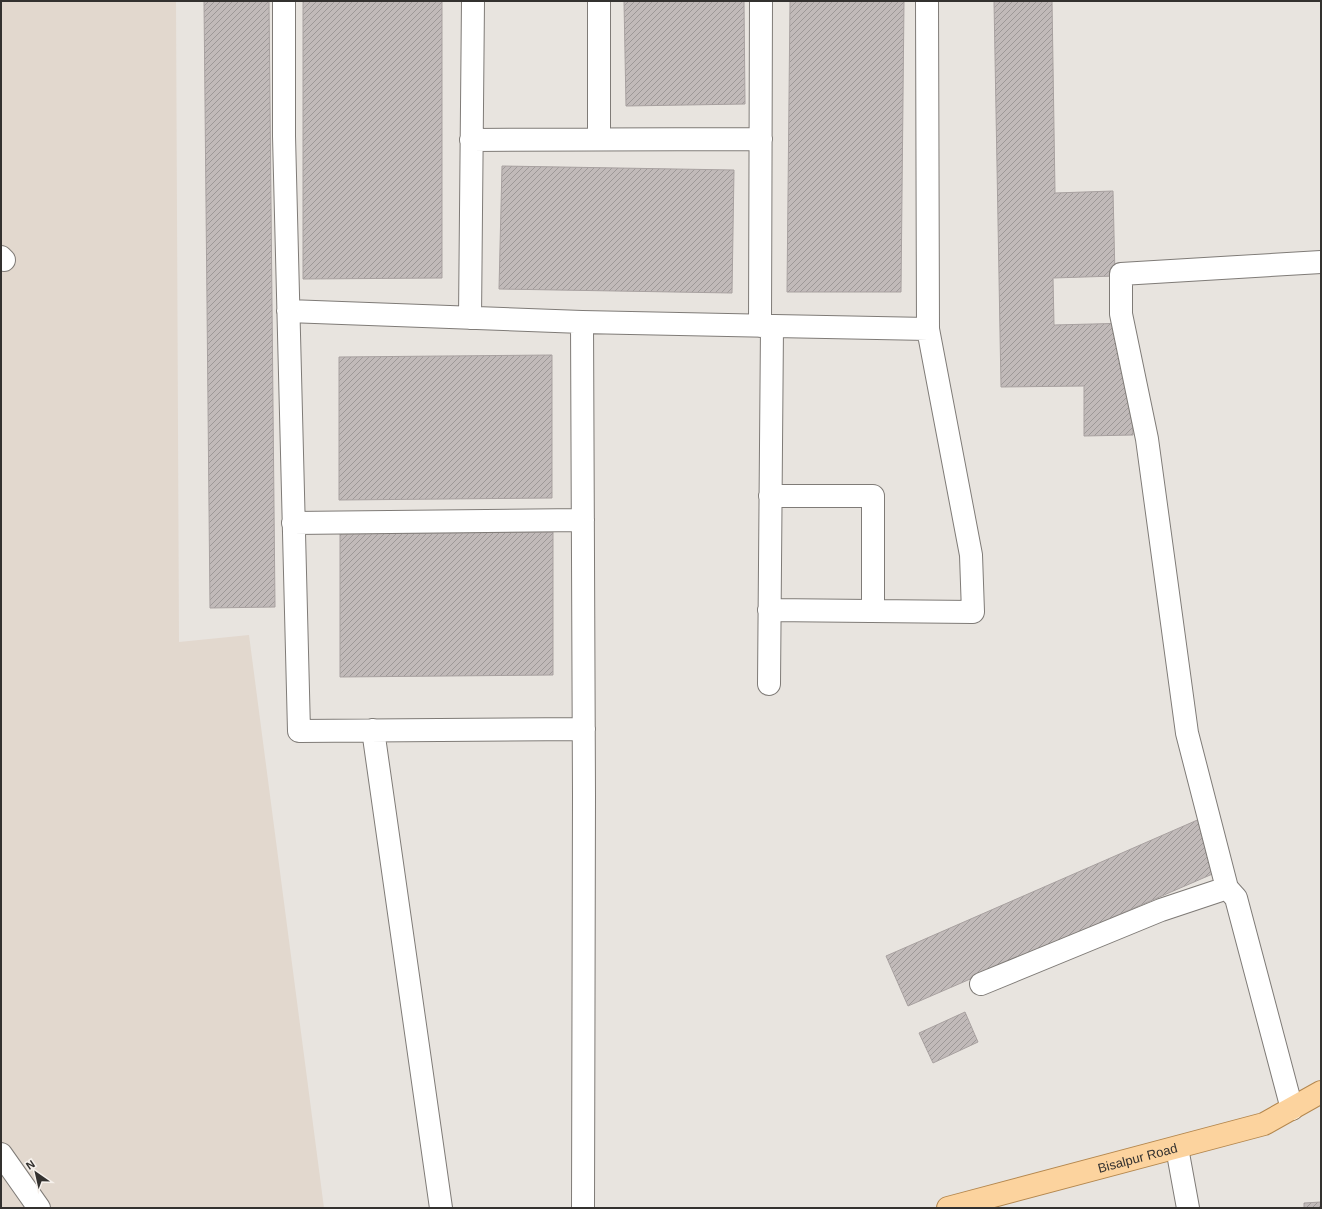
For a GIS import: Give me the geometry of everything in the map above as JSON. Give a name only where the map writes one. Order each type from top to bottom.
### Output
[{"type":"main road","name":"Bisalpur Road","points":[[948,1208],[1264,1124],[1321,1092]]},
{"type":"street","points":[[284,1],[284,136],[299,731],[584,729]]},
{"type":"street","points":[[470,318],[473,1]]},
{"type":"street","points":[[599,1],[599,139]]},
{"type":"street","points":[[762,1],[761,139],[770,496],[769,684]]},
{"type":"street","points":[[770,610],[972,612],[971,555],[928,329],[927,1]]},
{"type":"street","points":[[472,140],[761,139]]},
{"type":"street","points":[[1292,1109],[1236,898],[1227,888],[1187,733],[1147,439],[1121,314],[1122,274],[1321,262]]},
{"type":"street","points":[[288,311],[582,322],[928,329]]},
{"type":"street","points":[[582,322],[584,729],[583,1208]]},
{"type":"street","points":[[770,496],[873,496],[873,611]]},
{"type":"street","points":[[294,523],[583,520]]},
{"type":"street","points":[[373,730],[441,1208]]},
{"type":"street","points":[[982,984],[1161,910],[1227,888]]},
{"type":"street","points":[[1177,1148],[1188,1208]]},
{"type":"street","points":[[1,1154],[38,1208]]},
{"type":"shaded area","points":[[1,1],[176,1],[179,642],[249,635],[324,1208],[1,1208]]},
{"type":"building","points":[[204,1],[269,1],[275,607],[210,608]]},
{"type":"building","points":[[303,1],[442,1],[442,278],[303,279]]},
{"type":"building","points":[[624,1],[744,1],[745,104],[626,106]]},
{"type":"building","points":[[790,1],[904,1],[901,292],[787,292]]},
{"type":"building","points":[[994,1],[1052,1],[1055,193],[1113,191],[1115,276],[1053,278],[1054,325],[1131,323],[1133,435],[1084,436],[1084,386],[1001,387]]},
{"type":"building","points":[[502,166],[734,170],[732,293],[499,289]]},
{"type":"building","points":[[552,355],[552,498],[339,500],[339,357]]},
{"type":"building","points":[[553,532],[553,675],[340,677],[340,534]]},
{"type":"building","points":[[1202,818],[1224,869],[908,1006],[886,956]]},
{"type":"building","points":[[965,1012],[978,1042],[933,1063],[919,1033]]},
{"type":"building","points":[[1321,1202],[1321,1208],[1304,1208],[1304,1203]]}]
